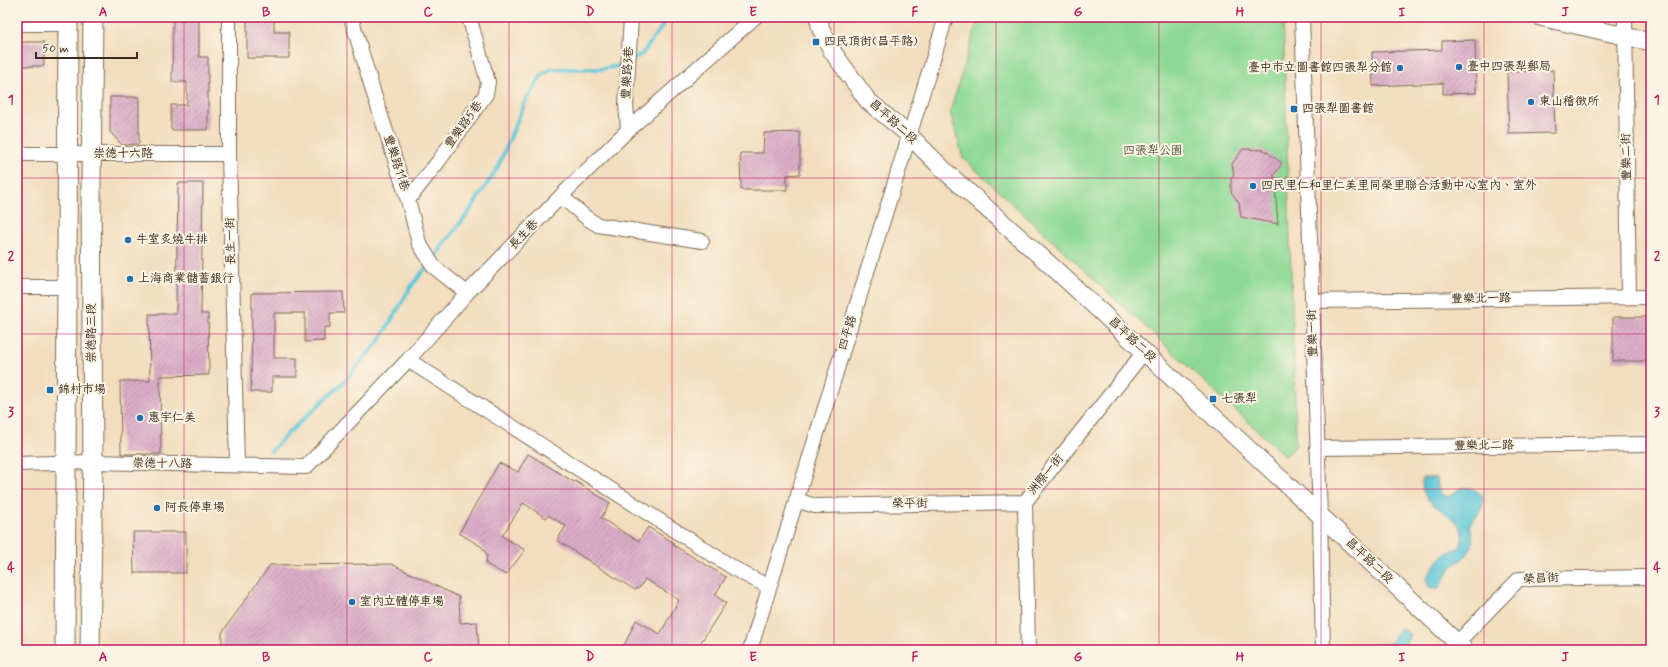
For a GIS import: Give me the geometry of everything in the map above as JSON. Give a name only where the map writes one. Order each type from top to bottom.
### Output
[{"type":"main road","name":"崇德路三段","points":[[90,650],[93,462],[93,17]]},
{"type":"main road","name":"崇德路三段","points":[[65,650],[68,462],[68,20]]},
{"type":"street","name":"長生一街","points":[[229,17],[229,154],[237,465]]},
{"type":"street","name":"豐樂路11巷","points":[[351,17],[408,200],[419,243],[434,267],[467,294]]},
{"type":"street","name":"豐樂路5巷","points":[[408,200],[438,162],[486,94],[488,82],[469,17]]},
{"type":"street","name":"豐樂路3巷","points":[[628,130],[626,104],[631,17]]},
{"type":"street","name":"長生巷","points":[[306,466],[408,360],[467,294],[561,196],[628,130],[755,17]]},
{"type":"street","name":"昌平路二段","points":[[818,17],[821,29],[832,51],[868,101],[909,135],[946,172],[1057,271],[1461,647]]},
{"type":"street","name":"四平路","points":[[750,650],[946,17]]},
{"type":"street","name":"豐樂一街","points":[[1302,17],[1320,516],[1323,650]]},
{"type":"street","points":[[1540,17],[1651,42]]},
{"type":"street","name":"豐樂二街","points":[[1625,17],[1629,297]]},
{"type":"street","points":[[17,24],[68,20]]},
{"type":"street","name":"崇德十六路","points":[[17,154],[229,154]]},
{"type":"street","points":[[561,196],[588,219],[598,225],[702,241]]},
{"type":"street","points":[[17,287],[67,287]]},
{"type":"street","name":"豐樂北一路","points":[[1312,301],[1651,297]]},
{"type":"street","name":"洲際一街","points":[[1028,650],[1025,502],[1144,352]]},
{"type":"street","points":[[408,360],[740,572],[769,587]]},
{"type":"street","name":"豐樂北二路","points":[[1317,448],[1651,444]]},
{"type":"street","name":"崇德十八路","points":[[17,464],[93,462],[306,466]]},
{"type":"street","name":"榮平街","points":[[796,500],[815,506],[1025,502]]},
{"type":"street","name":"榮昌街","points":[[1461,647],[1519,579],[1651,577]]},
{"type":"green space","name":"四張犁公園","points":[[979,17],[1283,17],[1296,432],[1295,447],[1285,456],[963,158],[950,112]]},
{"type":"water","points":[[1422,478],[1437,478],[1438,486],[1442,495],[1448,497],[1459,489],[1468,488],[1482,495],[1483,500],[1482,507],[1470,523],[1473,541],[1471,549],[1466,556],[1451,567],[1438,590],[1429,587],[1426,579],[1443,556],[1459,548],[1462,537],[1461,529],[1456,522],[1427,498],[1422,486]]},
{"type":"water","points":[[1401,627],[1410,635],[1402,650],[1366,650],[1375,645],[1391,643]]},
{"type":"building","points":[[173,17],[199,17],[199,57],[208,57],[208,130],[171,130],[171,105],[187,105],[187,82],[172,82]]},
{"type":"building","points":[[247,17],[274,17],[274,32],[289,32],[289,58],[247,58]]},
{"type":"building","points":[[1475,40],[1476,93],[1443,94],[1443,83],[1373,86],[1372,52],[1442,50],[1442,41]]},
{"type":"building","points":[[17,42],[44,42],[44,66],[17,66]]},
{"type":"building","name":"東山稽徵所","points":[[1553,70],[1555,133],[1509,134],[1507,72]]},
{"type":"building","points":[[110,97],[139,97],[139,144],[122,145],[110,132]]},
{"type":"building","points":[[800,132],[800,174],[787,175],[787,190],[741,190],[740,153],[763,153],[764,133]]},
{"type":"building","name":"四民里仁和里仁美里同榮里聯合活動中心室內、室外","points":[[1243,149],[1264,150],[1282,163],[1274,175],[1278,224],[1241,217],[1239,203],[1231,192],[1231,179],[1234,176],[1232,164]]},
{"type":"building","points":[[178,183],[203,183],[201,314],[208,314],[209,375],[160,376],[161,454],[121,454],[120,381],[150,381],[149,314],[176,314]]},
{"type":"building","points":[[343,292],[344,313],[330,313],[330,327],[324,327],[324,341],[305,342],[305,313],[274,313],[274,358],[297,358],[297,377],[272,377],[272,392],[251,392],[252,293]]},
{"type":"building","points":[[1613,317],[1651,317],[1651,361],[1613,361]]},
{"type":"building","points":[[528,454],[610,503],[601,518],[623,532],[639,541],[648,527],[674,543],[673,545],[726,577],[715,595],[726,603],[696,650],[622,650],[636,620],[660,634],[679,600],[645,579],[640,587],[635,590],[595,565],[557,540],[566,526],[548,515],[546,518],[523,503],[502,536],[525,550],[506,575],[486,564],[487,555],[482,547],[459,533],[499,463],[518,472]]},
{"type":"building","points":[[133,532],[186,532],[186,573],[134,573]]},
{"type":"building","name":"室內立體停車場","points":[[391,564],[459,597],[460,623],[477,622],[479,650],[222,650],[222,633],[270,565]]},
{"type":"waterway","points":[[631,60],[642,54],[669,17]]},
{"type":"waterway","points":[[433,259],[471,209],[498,167],[525,102],[542,75],[551,69],[601,69],[619,66],[625,63]]},
{"type":"waterway","points":[[271,451],[288,433],[343,383],[380,340],[410,288],[428,265]]},
{"type":"place","name":"四民頂街(昌平路)","points":[[816,42]]},
{"type":"place","name":"臺中四張犁郵局","points":[[1459,67]]},
{"type":"place","name":"臺中市立圖書館四張犁分館","points":[[1400,68]]},
{"type":"place","name":"東山稽徵所","points":[[1531,102]]},
{"type":"place","name":"四張犁圖書館","points":[[1294,109]]},
{"type":"place","name":"四民里仁和里仁美里同榮里聯合活動中心室內、室外","points":[[1253,186]]},
{"type":"place","name":"牛室炙燒牛排","points":[[128,240]]},
{"type":"place","name":"上海商業儲蓄銀行","points":[[130,279]]},
{"type":"place","name":"錦村市場","points":[[50,390]]},
{"type":"place","name":"七張犁","points":[[1213,399]]},
{"type":"place","name":"惠宇仁美","points":[[140,418]]},
{"type":"place","name":"阿長停車場","points":[[157,508]]},
{"type":"place","name":"室內立體停車場","points":[[352,602]]}]
